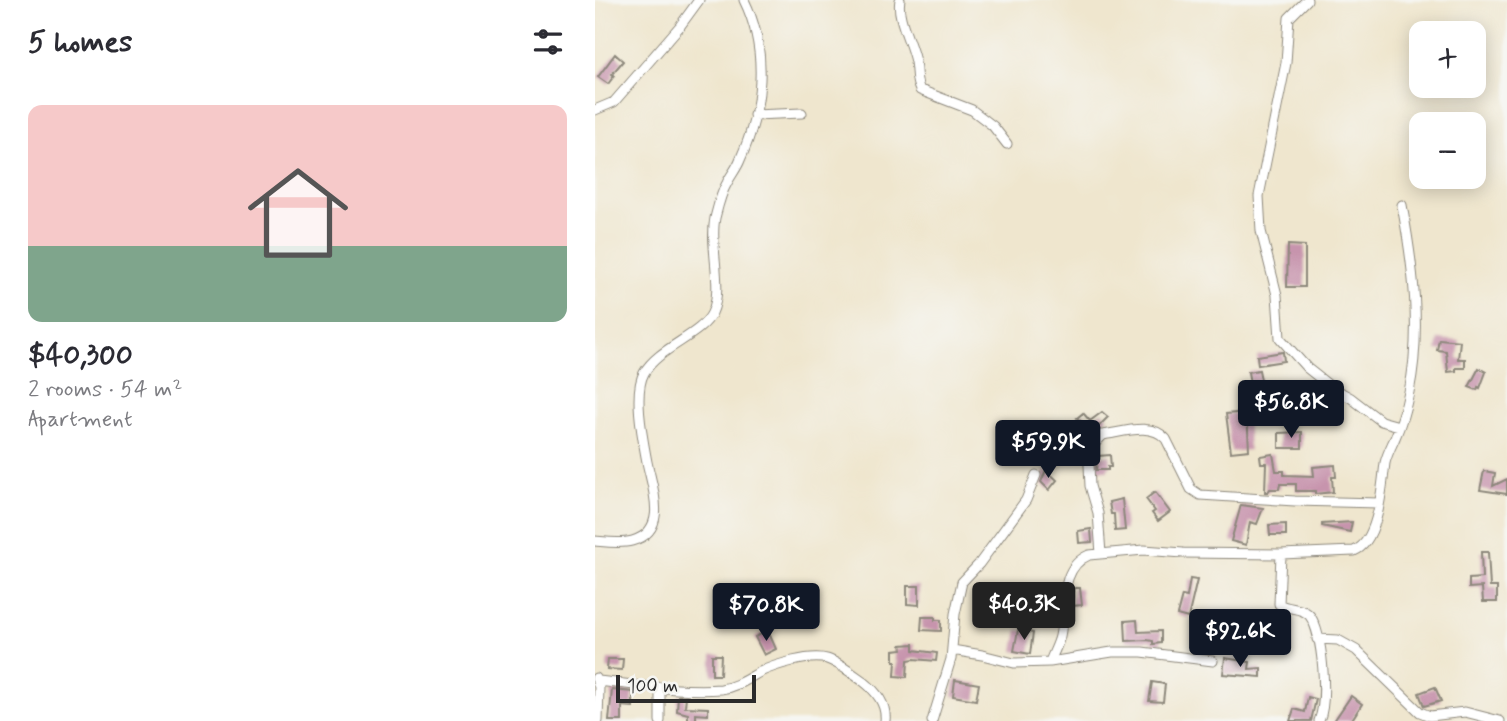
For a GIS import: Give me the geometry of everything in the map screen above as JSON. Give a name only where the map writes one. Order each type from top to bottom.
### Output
[{"type":"street","points":[[595,110],[614,102],[699,0]]},
{"type":"street","points":[[595,541],[626,542],[638,539],[647,532],[655,517],[656,498],[640,418],[643,376],[659,356],[706,322],[715,302],[715,217],[724,188],[740,160],[754,115],[761,77],[760,47],[744,0]]},
{"type":"street","points":[[899,0],[920,90],[972,110],[993,126],[1007,144]]},
{"type":"street","points":[[1307,0],[1289,18],[1286,63],[1259,196],[1261,231],[1277,295],[1280,338],[1307,368],[1331,387],[1355,400],[1381,421],[1399,426]]},
{"type":"street","points":[[754,115],[802,113]]},
{"type":"street","points":[[1050,662],[1060,634],[1064,593],[1070,574],[1083,557],[1144,550],[1281,554],[1360,549],[1372,531],[1387,456],[1409,391],[1415,323],[1410,250],[1402,205]]},
{"type":"street","points":[[1051,436],[1103,435],[1129,430],[1160,433],[1166,439],[1191,489],[1200,495],[1379,503]]},
{"type":"street","points":[[1101,554],[1098,513],[1090,486],[1089,465],[1094,444],[1103,435]]},
{"type":"street","points":[[932,721],[952,650],[955,614],[962,582],[979,564],[1026,500],[1036,475]]},
{"type":"street","points":[[1281,554],[1279,604],[1303,611],[1310,617],[1325,674],[1319,721]]},
{"type":"street","points":[[1317,639],[1338,640],[1356,650],[1420,712],[1430,716],[1465,712],[1500,721]]},
{"type":"street","points":[[952,650],[982,654],[1005,663],[1050,662],[1112,652],[1142,652],[1213,661]]},
{"type":"street","points":[[598,721],[597,679],[660,687],[719,689],[732,687],[774,666],[815,658],[827,659],[871,687],[881,699],[886,712],[885,721]]},
{"type":"street","points":[[660,687],[660,721]]},
{"type":"building","points":[[615,54],[623,61],[612,74],[614,76],[608,84],[598,77]]},
{"type":"building","points":[[1288,245],[1305,246],[1305,287],[1287,287]]},
{"type":"building","points":[[1439,339],[1460,341],[1458,359],[1465,359],[1465,368],[1448,372],[1446,351],[1437,350]]},
{"type":"building","points":[[1283,352],[1284,361],[1258,365],[1257,356]]},
{"type":"building","points":[[1479,368],[1486,372],[1477,390],[1469,387]]},
{"type":"building","points":[[1259,370],[1266,405],[1254,407],[1248,372]]},
{"type":"building","points":[[1102,412],[1108,417],[1097,428],[1090,429],[1077,418],[1083,413],[1090,421]]},
{"type":"building","points":[[1247,412],[1249,450],[1231,452],[1226,414]]},
{"type":"building","points":[[1302,432],[1302,448],[1279,448],[1279,433]]},
{"type":"building","points":[[1273,454],[1276,471],[1284,471],[1284,475],[1314,476],[1313,467],[1335,465],[1336,477],[1332,477],[1333,492],[1315,494],[1315,491],[1296,491],[1296,484],[1280,484],[1279,489],[1265,492],[1266,463],[1261,463],[1260,456]]},
{"type":"building","points":[[1110,455],[1111,467],[1108,467],[1108,470],[1096,470],[1098,456]]},
{"type":"building","points":[[1046,470],[1057,480],[1049,490],[1041,482]]},
{"type":"building","points":[[1484,471],[1495,473],[1493,486],[1507,479],[1507,494],[1480,490]]},
{"type":"building","points":[[1155,492],[1170,512],[1158,521],[1152,513],[1155,511],[1146,499]]},
{"type":"building","points":[[1122,499],[1125,530],[1115,531],[1114,514],[1111,514],[1109,502]]},
{"type":"building","points":[[1241,505],[1263,508],[1257,524],[1250,522],[1246,545],[1231,541]]},
{"type":"building","points":[[1352,522],[1350,532],[1322,526],[1322,524]]},
{"type":"building","points":[[1286,524],[1286,535],[1270,535],[1269,525]]},
{"type":"building","points":[[1091,529],[1092,542],[1079,543],[1078,531]]},
{"type":"building","points":[[1481,552],[1488,552],[1490,587],[1497,587],[1497,602],[1483,602],[1482,587],[1469,588],[1469,579],[1482,578]]},
{"type":"building","points":[[1190,579],[1197,580],[1188,618],[1177,615],[1182,596],[1187,597]]},
{"type":"building","points":[[907,586],[919,586],[919,605],[907,604]]},
{"type":"building","points":[[1073,588],[1080,588],[1082,605],[1072,606]]},
{"type":"building","points":[[922,617],[941,620],[941,631],[921,630]]},
{"type":"building","points":[[1137,620],[1138,632],[1161,631],[1161,643],[1153,644],[1153,641],[1147,640],[1126,641],[1125,621]]},
{"type":"building","points":[[1018,630],[1033,633],[1030,654],[1014,651]]},
{"type":"building","points":[[768,631],[776,649],[764,655],[755,637]]},
{"type":"building","points":[[914,644],[914,650],[937,653],[936,661],[908,660],[907,677],[895,676],[894,650],[902,649],[901,645]]},
{"type":"building","points":[[712,655],[721,655],[720,675],[712,675]]},
{"type":"building","points":[[1225,658],[1250,662],[1249,669],[1261,668],[1261,677],[1223,674]]},
{"type":"building","points":[[608,659],[623,659],[622,670],[607,669]]},
{"type":"building","points":[[955,680],[979,684],[976,700],[953,696]]},
{"type":"building","points":[[1152,682],[1165,684],[1163,702],[1149,701]]},
{"type":"building","points":[[1435,687],[1441,701],[1424,706],[1419,693]]},
{"type":"building","points":[[612,690],[633,692],[633,707],[622,706],[622,721],[609,721]]},
{"type":"building","points":[[678,696],[686,696],[685,707],[708,708],[708,715],[696,714],[696,721],[688,721],[688,714],[677,711]]},
{"type":"building","points":[[1351,696],[1362,704],[1351,721],[1334,721]]},
{"type":"building","points":[[1308,697],[1316,699],[1311,721],[1290,721],[1294,709],[1305,712]]}]
